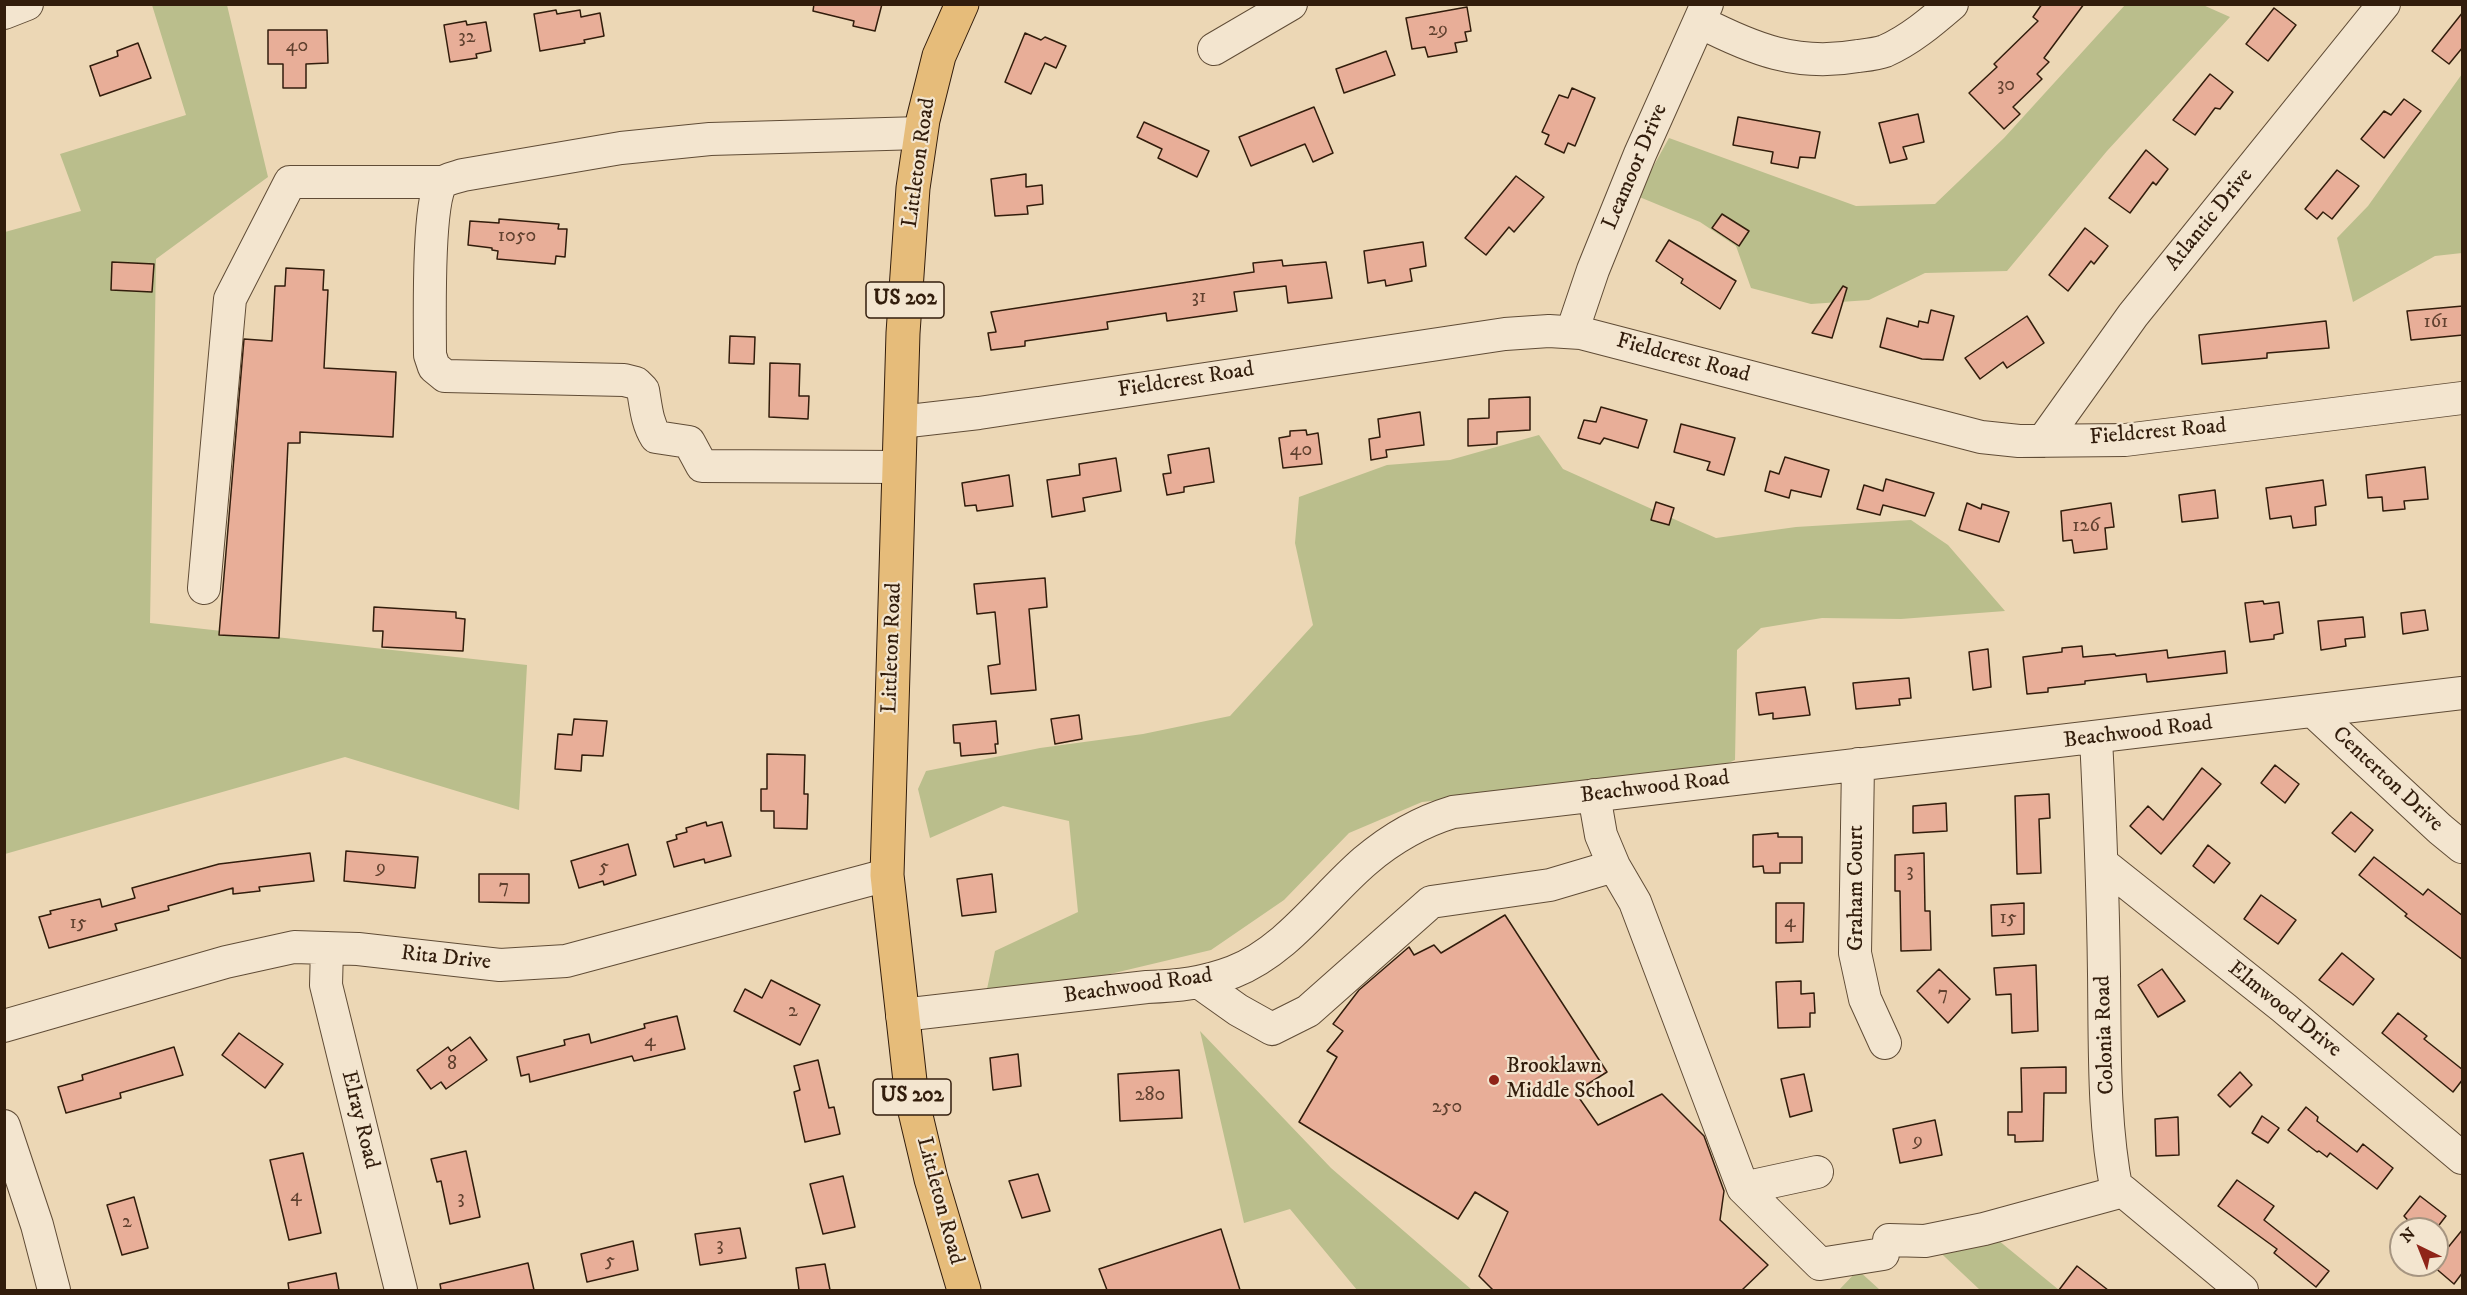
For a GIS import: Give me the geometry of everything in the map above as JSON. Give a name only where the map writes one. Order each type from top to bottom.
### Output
[{"type":"main road","name":"Littleton Road","points":[[962,4],[939,56],[921,133],[913,188],[903,333],[886,875],[912,1099],[931,1179],[964,1290]]},
{"type":"street","points":[[4,13],[27,4]]},
{"type":"street","points":[[1214,49],[1291,4]]},
{"type":"street","points":[[1703,13],[1738,41],[1774,54],[1812,59],[1846,58],[1883,52],[1917,34],[1953,4]]},
{"type":"street","name":"Atlantic Drive","points":[[2043,441],[2133,315],[2384,4]]},
{"type":"street","name":"Leamoor Drive","points":[[1572,332],[1593,270],[1640,154],[1703,13]]},
{"type":"street","points":[[204,588],[230,299],[290,182],[443,182],[463,175],[621,148],[710,139],[921,133]]},
{"type":"street","points":[[443,182],[437,191],[433,218],[430,355],[434,367],[445,376],[588,378],[636,383],[643,390],[651,429],[657,437],[689,442],[702,466],[899,467]]},
{"type":"street","name":"Fieldcrest Road","points":[[900,422],[979,413],[1493,335],[1548,331],[1581,333],[1981,437],[2043,441],[2125,440],[2463,398]]},
{"type":"street","name":"Beachwood Road","points":[[903,1015],[1200,983],[1235,971],[1265,955],[1293,932],[1365,861],[1400,834],[1425,820],[1453,812],[2463,693]]},
{"type":"street","name":"Centerton Drive","points":[[2313,711],[2440,829],[2463,847]]},
{"type":"street","name":"Colonia Road","points":[[2096,738],[2103,864],[2105,1054],[2112,1166],[2117,1192]]},
{"type":"street","name":"Graham Court","points":[[1858,764],[1855,954],[1865,999],[1885,1043]]},
{"type":"street","points":[[1594,795],[1601,835],[1614,866],[1635,902],[1743,1188],[1820,1264],[1886,1247],[1984,1229],[2123,1191],[2242,1290]]},
{"type":"street","name":"Elmwood Drive","points":[[2103,864],[2284,1008],[2463,1158]]},
{"type":"street","points":[[1200,983],[1272,1029],[1308,1011],[1431,902],[1550,885],[1614,866]]},
{"type":"street","name":"Rita Drive","points":[[4,1026],[226,962],[294,947],[358,949],[500,965],[566,961],[886,875]]},
{"type":"street","name":"Elray Road","points":[[327,948],[326,985],[401,1290]]},
{"type":"street","points":[[4,1126],[37,1225],[54,1290]]},
{"type":"street","points":[[1743,1188],[1817,1172]]},
{"type":"green space","points":[[152,5],[227,5],[268,177],[156,259],[150,623],[527,665],[519,810],[345,757],[5,854],[5,232],[81,211],[60,154],[186,115]]},
{"type":"green space","points":[[2125,5],[2203,5],[2230,17],[2107,151],[2007,271],[1925,273],[1869,300],[1811,304],[1751,288],[1736,246],[1700,222],[1637,196],[1669,138],[1856,206],[1935,204],[2004,138]]},
{"type":"green space","points":[[2462,74],[2462,253],[2435,256],[2353,302],[2337,238],[2368,206]]},
{"type":"green space","points":[[1539,435],[1563,469],[1716,538],[1796,527],[1911,520],[1948,545],[2005,611],[1901,619],[1822,618],[1761,628],[1737,650],[1735,760],[1710,771],[1422,802],[1349,833],[1284,900],[1211,950],[1068,984],[987,989],[995,951],[1078,912],[1069,821],[1003,806],[930,838],[918,789],[926,771],[1040,748],[1143,734],[1230,716],[1313,625],[1295,543],[1299,497],[1387,465],[1450,460]]},
{"type":"green space","points":[[1200,1031],[1331,1168],[1472,1290],[1357,1290],[1290,1209],[1244,1223]]},
{"type":"green space","points":[[1987,1231],[2059,1290],[1980,1290],[1928,1241]]},
{"type":"green space","points":[[1858,1270],[1880,1290],[1839,1290]]},
{"type":"building","points":[[814,4],[882,4],[875,31],[853,26],[854,21],[813,11]]},
{"type":"building","points":[[2042,4],[2084,4],[2044,58],[2049,62],[2037,74],[2042,79],[2013,107],[2020,114],[2004,129],[1969,93],[1997,67],[1994,64],[2038,21],[2033,17]]},
{"type":"building","points":[[1467,7],[1471,31],[1465,32],[1467,41],[1455,43],[1457,52],[1428,57],[1425,47],[1412,49],[1406,18]]},
{"type":"building","points":[[2274,8],[2296,25],[2268,61],[2246,44]]},
{"type":"building","points":[[556,10],[557,14],[580,10],[581,17],[600,13],[604,36],[584,40],[585,43],[540,51],[534,14]]},
{"type":"building","points":[[2463,12],[2463,47],[2449,64],[2432,51]]},
{"type":"building","points":[[466,21],[467,25],[486,22],[491,51],[476,54],[477,58],[450,62],[444,25]]},
{"type":"building","points":[[268,30],[327,30],[328,63],[306,64],[306,88],[283,88],[283,64],[268,64]]},
{"type":"building","points":[[1025,33],[1041,40],[1045,37],[1066,46],[1056,68],[1045,63],[1031,94],[1005,82]]},
{"type":"building","points":[[138,43],[151,78],[100,96],[90,66],[118,56],[117,51]]},
{"type":"building","points":[[1386,51],[1395,75],[1344,93],[1336,69]]},
{"type":"building","points":[[2210,74],[2233,92],[2220,109],[2215,108],[2195,135],[2173,120]]},
{"type":"building","points":[[1572,88],[1595,98],[1575,146],[1568,143],[1564,153],[1545,144],[1549,135],[1542,132],[1559,95],[1568,98]]},
{"type":"building","points":[[2404,99],[2421,111],[2384,158],[2361,139],[2384,111],[2391,115]]},
{"type":"building","points":[[1314,107],[1333,153],[1313,162],[1305,144],[1251,166],[1239,137]]},
{"type":"building","points":[[1918,114],[1924,142],[1903,147],[1907,159],[1890,163],[1879,123]]},
{"type":"building","points":[[1738,117],[1820,132],[1815,158],[1800,157],[1798,168],[1771,163],[1773,152],[1733,145]]},
{"type":"building","points":[[1144,122],[1209,151],[1197,177],[1158,158],[1162,149],[1137,137]]},
{"type":"building","points":[[2146,150],[2168,169],[2156,185],[2153,182],[2130,213],[2109,198]]},
{"type":"building","points":[[2337,170],[2359,186],[2332,219],[2323,212],[2317,219],[2305,209]]},
{"type":"building","points":[[1026,174],[1026,187],[1042,185],[1043,204],[1027,206],[1028,214],[995,216],[991,179]]},
{"type":"building","points":[[1516,176],[1544,197],[1514,232],[1509,227],[1486,255],[1465,238]]},
{"type":"building","points":[[1722,214],[1749,231],[1739,246],[1712,228]]},
{"type":"building","points":[[499,219],[559,224],[558,229],[567,229],[565,257],[556,256],[555,264],[497,259],[498,251],[492,248],[468,245],[470,221],[499,223]]},
{"type":"building","points":[[2085,228],[2108,246],[2094,264],[2091,261],[2068,291],[2049,275]]},
{"type":"building","points":[[1669,240],[1736,281],[1720,309],[1681,283],[1683,279],[1656,261]]},
{"type":"building","points":[[1423,242],[1426,266],[1410,269],[1412,281],[1386,286],[1385,280],[1368,283],[1364,251]]},
{"type":"building","points":[[1282,260],[1283,266],[1326,262],[1332,298],[1288,303],[1286,286],[1234,292],[1237,311],[1167,321],[1166,313],[1107,322],[1108,329],[1025,341],[1025,346],[991,350],[988,333],[996,332],[991,312],[1254,272],[1253,263]]},
{"type":"building","points":[[112,262],[154,264],[152,292],[111,290]]},
{"type":"building","points":[[286,268],[324,270],[323,290],[328,290],[324,368],[396,372],[393,437],[300,432],[300,443],[288,443],[279,638],[219,635],[244,339],[272,341],[275,286],[285,286]]},
{"type":"building","points":[[1843,286],[1847,288],[1832,338],[1812,333]]},
{"type":"building","points":[[2463,306],[2463,335],[2411,340],[2407,311]]},
{"type":"building","points":[[1931,310],[1954,316],[1943,360],[1922,359],[1880,347],[1887,318],[1918,327],[1919,321],[1928,323]]},
{"type":"building","points":[[2027,316],[2044,343],[2007,368],[2003,362],[1980,379],[1965,358]]},
{"type":"building","points":[[2326,321],[2329,348],[2267,353],[2267,358],[2202,364],[2199,335]]},
{"type":"building","points":[[730,336],[755,337],[754,364],[729,363]]},
{"type":"building","points":[[770,363],[800,364],[799,396],[809,396],[808,419],[769,417]]},
{"type":"building","points":[[1530,397],[1530,430],[1497,432],[1497,444],[1468,446],[1468,419],[1489,418],[1489,399]]},
{"type":"building","points":[[1601,407],[1647,420],[1638,448],[1604,438],[1600,444],[1578,438],[1584,420],[1596,422]]},
{"type":"building","points":[[1420,412],[1424,445],[1386,450],[1387,457],[1371,460],[1369,439],[1380,437],[1378,419]]},
{"type":"building","points":[[1681,424],[1735,438],[1724,475],[1707,470],[1710,462],[1674,452]]},
{"type":"building","points":[[1306,430],[1307,435],[1318,433],[1322,464],[1283,468],[1279,438],[1290,436],[1290,431]]},
{"type":"building","points":[[1209,448],[1214,482],[1184,487],[1184,492],[1167,495],[1163,474],[1171,473],[1168,455]]},
{"type":"building","points":[[1785,457],[1829,470],[1821,497],[1791,490],[1789,498],[1765,491],[1770,471],[1779,474]]},
{"type":"building","points":[[1116,458],[1121,491],[1083,498],[1085,511],[1052,517],[1047,480],[1080,475],[1079,464]]},
{"type":"building","points":[[2425,467],[2428,499],[2404,501],[2405,509],[2383,511],[2382,497],[2368,498],[2366,475]]},
{"type":"building","points":[[1009,475],[1013,506],[977,511],[976,505],[965,506],[962,483]]},
{"type":"building","points":[[1886,479],[1934,493],[1925,516],[1883,505],[1880,515],[1857,509],[1864,485],[1883,491]]},
{"type":"building","points":[[2323,480],[2326,505],[2315,507],[2316,525],[2293,528],[2291,516],[2270,519],[2266,488]]},
{"type":"building","points":[[2215,490],[2218,518],[2182,522],[2179,495]]},
{"type":"building","points":[[1656,502],[1674,508],[1669,525],[1651,520]]},
{"type":"building","points":[[1967,503],[1981,509],[1982,504],[2009,512],[1999,542],[1959,530]]},
{"type":"building","points":[[2111,503],[2114,527],[2105,528],[2107,549],[2074,553],[2072,540],[2063,541],[2061,511]]},
{"type":"building","points":[[1045,578],[1047,607],[1029,609],[1036,690],[991,694],[988,666],[1000,664],[995,612],[977,614],[974,584]]},
{"type":"building","points":[[2263,601],[2264,604],[2279,602],[2283,633],[2274,635],[2274,639],[2250,642],[2245,603]]},
{"type":"building","points":[[374,607],[456,612],[456,618],[465,619],[463,651],[382,647],[383,631],[373,631]]},
{"type":"building","points":[[2425,610],[2428,630],[2403,634],[2401,613]]},
{"type":"building","points":[[2363,617],[2365,637],[2345,639],[2346,646],[2321,650],[2318,621]]},
{"type":"building","points":[[2082,646],[2083,657],[2167,650],[2168,658],[2225,651],[2227,673],[2147,682],[2146,674],[2085,681],[2085,684],[2048,688],[2048,692],[2027,694],[2023,657],[2062,652],[2062,648]]},
{"type":"building","points":[[1988,649],[1991,687],[1973,690],[1969,652]]},
{"type":"building","points":[[1909,678],[1911,698],[1899,699],[1900,705],[1856,709],[1853,683]]},
{"type":"building","points":[[1805,687],[1810,715],[1773,719],[1773,713],[1759,715],[1756,693]]},
{"type":"building","points":[[1079,715],[1082,739],[1055,744],[1051,719]]},
{"type":"building","points":[[574,719],[607,721],[603,756],[582,755],[581,771],[555,769],[558,734],[572,735]]},
{"type":"building","points":[[996,721],[998,744],[995,744],[996,753],[961,756],[960,743],[954,743],[953,725]]},
{"type":"building","points":[[767,754],[805,755],[804,794],[808,794],[807,829],[774,828],[774,811],[761,811],[761,789],[767,789]]},
{"type":"building","points":[[2275,765],[2299,784],[2285,803],[2261,783]]},
{"type":"building","points":[[2202,768],[2221,784],[2161,854],[2130,826],[2148,806],[2163,820]]},
{"type":"building","points":[[2049,794],[2050,818],[2039,819],[2041,873],[2017,874],[2015,796]]},
{"type":"building","points":[[1946,803],[1947,831],[1913,833],[1913,806]]},
{"type":"building","points":[[2351,812],[2373,830],[2355,852],[2332,833]]},
{"type":"building","points":[[706,822],[707,826],[722,822],[731,856],[705,863],[704,859],[674,867],[667,842],[677,839],[676,835],[687,832],[686,828]]},
{"type":"building","points":[[1778,833],[1778,837],[1802,837],[1802,863],[1780,863],[1780,873],[1764,873],[1763,866],[1753,867],[1753,835]]},
{"type":"building","points":[[628,844],[636,875],[604,885],[603,881],[579,888],[571,861]]},
{"type":"building","points":[[2208,845],[2230,863],[2214,883],[2193,866]]},
{"type":"building","points":[[346,851],[418,857],[415,888],[344,881]]},
{"type":"building","points":[[310,853],[314,881],[259,887],[260,891],[233,894],[233,888],[168,906],[169,910],[115,924],[117,930],[49,948],[39,917],[51,914],[50,911],[100,899],[102,907],[135,898],[132,888],[219,864]]},
{"type":"building","points":[[1924,853],[1925,911],[1930,911],[1931,950],[1901,951],[1900,891],[1895,891],[1895,855]]},
{"type":"building","points":[[2374,857],[2423,895],[2428,889],[2463,916],[2463,960],[2405,916],[2407,914],[2359,875]]},
{"type":"building","points":[[479,874],[529,874],[529,903],[479,902]]},
{"type":"building","points":[[992,874],[996,912],[962,916],[957,879]]},
{"type":"building","points":[[2261,895],[2296,920],[2278,944],[2244,919]]},
{"type":"building","points":[[1776,903],[1804,903],[1803,942],[1776,943]]},
{"type":"building","points":[[2024,903],[2024,934],[1992,936],[1991,905]]},
{"type":"building","name":"Brooklawn Middle School","points":[[1505,915],[1607,1072],[1575,1092],[1598,1125],[1662,1094],[1704,1136],[1724,1191],[1720,1220],[1768,1265],[1742,1290],[1493,1290],[1479,1276],[1508,1212],[1475,1192],[1458,1219],[1299,1122],[1337,1057],[1327,1051],[1343,1031],[1333,1024],[1359,990],[1409,947],[1414,955],[1434,945],[1441,953]]},
{"type":"building","points":[[2342,953],[2374,979],[2353,1005],[2319,980]]},
{"type":"building","points":[[2036,965],[2038,1031],[2012,1033],[2011,994],[1996,995],[1994,968]]},
{"type":"building","points":[[1939,969],[1970,999],[1948,1023],[1917,991]]},
{"type":"building","points":[[2162,969],[2185,1001],[2158,1017],[2138,985]]},
{"type":"building","points":[[771,980],[820,1005],[800,1045],[734,1011],[745,989],[762,998]]},
{"type":"building","points":[[1801,981],[1801,994],[1814,993],[1815,1013],[1810,1013],[1810,1027],[1778,1028],[1776,982]]},
{"type":"building","points":[[2398,1013],[2427,1036],[2424,1039],[2463,1070],[2463,1079],[2453,1092],[2382,1033]]},
{"type":"building","points":[[677,1016],[685,1049],[634,1061],[632,1056],[530,1082],[529,1074],[521,1076],[517,1057],[565,1045],[564,1040],[589,1034],[591,1043],[645,1028],[644,1024]]},
{"type":"building","points":[[239,1033],[283,1064],[265,1088],[222,1055]]},
{"type":"building","points":[[470,1037],[487,1060],[446,1089],[441,1082],[431,1089],[417,1070],[448,1047],[451,1051]]},
{"type":"building","points":[[174,1047],[183,1075],[120,1093],[121,1098],[66,1113],[58,1087],[83,1080],[82,1075]]},
{"type":"building","points":[[1018,1054],[1021,1086],[993,1090],[990,1058]]},
{"type":"building","points":[[818,1060],[829,1108],[834,1107],[840,1134],[805,1142],[794,1092],[800,1090],[794,1066]]},
{"type":"building","points":[[2066,1067],[2066,1093],[2044,1093],[2043,1141],[2015,1142],[2015,1135],[2008,1135],[2008,1112],[2022,1112],[2021,1068]]},
{"type":"building","points":[[1179,1070],[1182,1118],[1120,1121],[1118,1074]]},
{"type":"building","points":[[2240,1072],[2252,1085],[2230,1107],[2218,1095]]},
{"type":"building","points":[[1804,1074],[1812,1111],[1790,1117],[1781,1079]]},
{"type":"building","points":[[2306,1107],[2318,1117],[2317,1121],[2357,1152],[2363,1144],[2393,1168],[2377,1189],[2330,1153],[2327,1157],[2317,1152],[2288,1130]]},
{"type":"building","points":[[2262,1116],[2279,1128],[2268,1143],[2252,1133]]},
{"type":"building","points":[[2178,1117],[2179,1155],[2156,1156],[2155,1119]]},
{"type":"building","points":[[1935,1120],[1942,1155],[1900,1163],[1893,1129]]},
{"type":"building","points":[[466,1151],[480,1217],[450,1224],[441,1181],[437,1182],[431,1159]]},
{"type":"building","points":[[303,1153],[321,1233],[289,1240],[270,1160]]},
{"type":"building","points":[[1038,1174],[1050,1211],[1022,1218],[1009,1181]]},
{"type":"building","points":[[843,1176],[855,1227],[823,1234],[810,1184]]},
{"type":"building","points":[[2237,1180],[2274,1206],[2264,1220],[2329,1271],[2316,1287],[2274,1253],[2277,1249],[2218,1206]]},
{"type":"building","points":[[2420,1196],[2446,1216],[2405,1217]]},
{"type":"building","points":[[134,1197],[148,1248],[122,1255],[107,1205]]},
{"type":"building","points":[[740,1228],[746,1258],[700,1265],[695,1234]]},
{"type":"building","points":[[1221,1229],[1240,1290],[1107,1290],[1099,1269]]},
{"type":"building","points":[[2463,1229],[2463,1272],[2454,1284],[2446,1277],[2449,1277],[2449,1246]]},
{"type":"building","points":[[633,1241],[638,1270],[587,1282],[581,1254]]},
{"type":"building","points":[[528,1263],[534,1290],[441,1290],[440,1284]]},
{"type":"building","points":[[825,1264],[830,1290],[799,1290],[796,1268]]},
{"type":"building","points":[[2077,1266],[2108,1290],[2059,1290]]},
{"type":"building","points":[[336,1273],[339,1290],[289,1290],[288,1283]]},
{"type":"place","name":"Brooklawn Middle School","points":[[1494,1080]]}]
